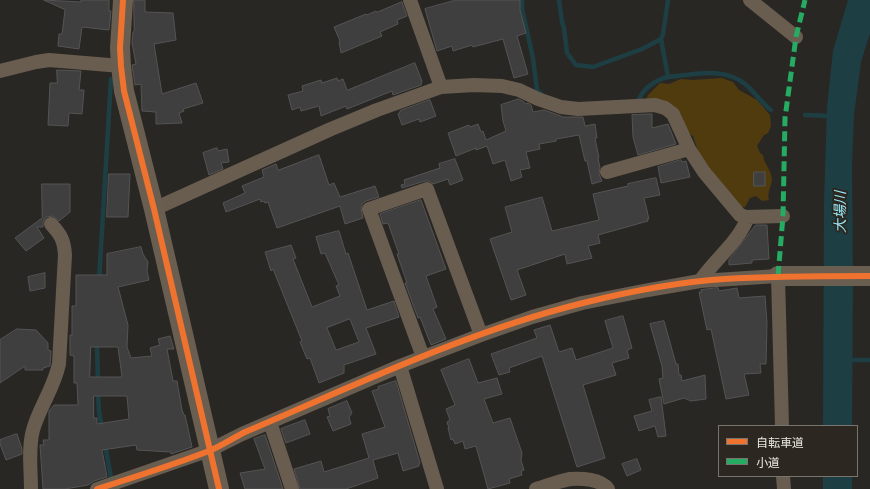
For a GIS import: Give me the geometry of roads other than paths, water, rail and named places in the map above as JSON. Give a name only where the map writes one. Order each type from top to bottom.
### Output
[{"type":"street","points":[[123,0],[121,66],[124,91],[154,209],[219,489]]},
{"type":"street","points":[[410,0],[441,87]]},
{"type":"street","points":[[750,0],[796,37]]},
{"type":"street","points":[[0,70],[49,60],[121,66]]},
{"type":"street","points":[[154,209],[331,129],[377,110],[441,87],[474,85],[502,86],[519,90],[538,99],[561,107],[578,109],[656,106],[665,108],[673,114],[689,149],[704,172],[740,216],[783,216]]},
{"type":"street","points":[[607,172],[689,149]]},
{"type":"street","points":[[423,357],[369,209],[427,189],[481,334]]},
{"type":"street","points":[[700,281],[739,235],[748,217]]},
{"type":"street","points":[[31,489],[32,431],[56,376],[59,357],[65,255],[64,243],[60,234],[51,224]]},
{"type":"street","points":[[782,276],[782,425]]},
{"type":"street","points":[[97,489],[116,486],[210,450],[242,434],[400,366],[481,334],[532,317],[582,303],[700,281],[782,276],[870,276]]},
{"type":"street","points":[[400,366],[437,489]]},
{"type":"street","points":[[270,422],[292,489]]},
{"type":"street","points":[[783,477],[784,489]]},
{"type":"street","points":[[536,489],[569,480],[598,482],[605,485],[608,489]]},
{"type":"water","name":"大場川","points":[[848,0],[870,0],[870,33],[861,62],[854,115],[852,165],[852,425],[823,425],[824,204],[827,107],[833,51]]},
{"type":"water","points":[[823,477],[852,477],[852,489],[823,489]]},
{"type":"waterway","points":[[522,0],[522,9],[533,58],[537,90],[542,95]]},
{"type":"waterway","points":[[559,0],[567,53],[576,65],[593,67],[642,49],[661,39],[668,77],[708,73],[727,75],[736,78],[745,84],[771,110]]},
{"type":"waterway","points":[[661,39],[668,0]]},
{"type":"waterway","points":[[636,102],[638,102],[646,89],[658,80],[668,77]]},
{"type":"waterway","points":[[99,281],[111,79]]},
{"type":"waterway","points":[[805,115],[831,116]]},
{"type":"waterway","points":[[97,342],[98,383]]},
{"type":"waterway","points":[[848,360],[870,360]]},
{"type":"waterway","points":[[98,390],[99,412],[102,428]]},
{"type":"waterway","points":[[105,444],[111,478]]}]
